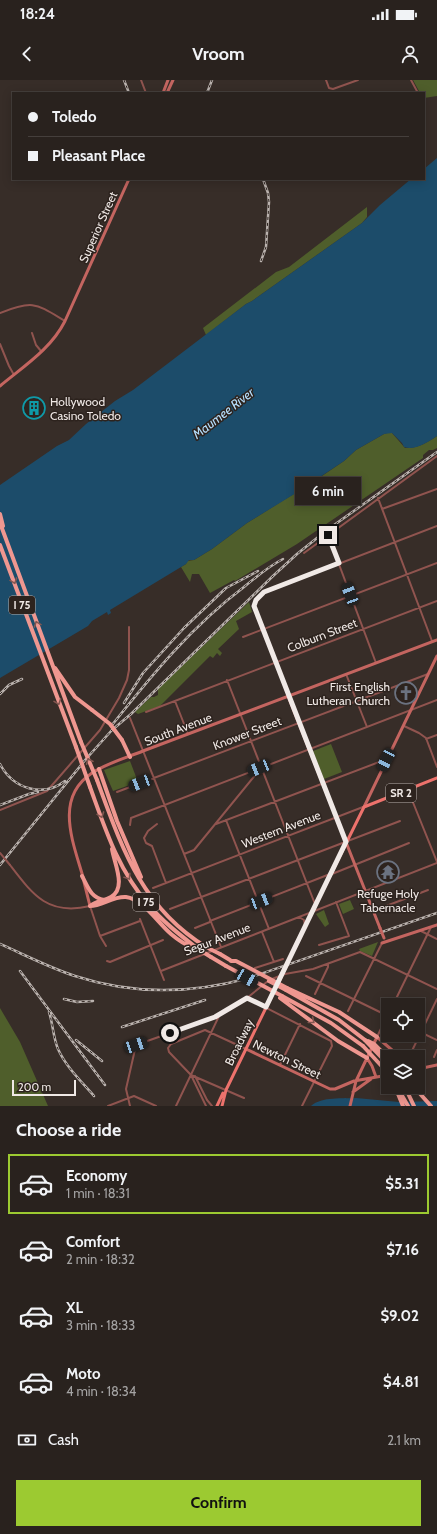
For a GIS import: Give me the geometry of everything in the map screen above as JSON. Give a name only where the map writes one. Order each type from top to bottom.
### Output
[{"type":"highway","points":[[0,514],[11,553]]},
{"type":"highway","name":"I 75","points":[[0,523],[81,742],[130,863],[142,883],[158,905],[187,934],[206,947],[287,989],[339,1020],[364,1039]]},
{"type":"highway","name":"I 75","points":[[0,545],[111,843],[125,872],[147,904],[174,930],[198,949],[281,997]]},
{"type":"highway","points":[[50,661],[75,697],[110,724],[122,740],[130,756]]},
{"type":"highway","points":[[99,769],[134,863],[158,905]]},
{"type":"highway","points":[[90,906],[114,894],[119,887],[111,843]]},
{"type":"highway","points":[[82,876],[92,894],[104,900]]},
{"type":"highway","points":[[90,906],[95,906],[118,898],[125,897],[133,899],[143,906],[172,935],[183,943],[198,949]]},
{"type":"highway","points":[[287,989],[339,1012],[377,1037]]},
{"type":"highway","points":[[281,997],[331,1024],[363,1046],[381,1066]]},
{"type":"highway","points":[[281,997],[338,1041],[367,1058]]},
{"type":"highway","points":[[364,1039],[374,1044],[381,1051]]},
{"type":"highway","points":[[364,1039],[381,1057]]},
{"type":"highway","points":[[399,1094],[403,1106]]},
{"type":"highway","points":[[400,1094],[408,1106]]},
{"type":"highway","points":[[408,1094],[414,1106]]},
{"type":"highway","points":[[420,1094],[431,1106]]},
{"type":"main road","name":"Western Avenue","points":[[364,807],[437,778]]},
{"type":"main road","name":"Broadway","points":[[217,1106],[364,807]]},
{"type":"main road","name":"Broadway","points":[[222,1106],[226,1090]]},
{"type":"street","points":[[141,80],[146,92]]},
{"type":"street","points":[[163,92],[168,80]]},
{"type":"street","points":[[167,92],[172,80]]},
{"type":"street","points":[[326,80],[329,87],[332,89],[358,80]]},
{"type":"street","points":[[412,80],[416,88],[416,92]]},
{"type":"street","name":"Superior Street","points":[[0,386],[42,352],[56,337],[66,321],[129,180]]},
{"type":"street","points":[[0,313],[19,306],[34,304],[66,321]]},
{"type":"street","points":[[32,333],[36,345],[42,352]]},
{"type":"street","points":[[0,344],[14,375]]},
{"type":"street","points":[[304,553],[437,456]]},
{"type":"street","points":[[382,509],[437,489]]},
{"type":"street","points":[[378,498],[432,641],[437,645]]},
{"type":"street","points":[[348,1011],[384,938],[254,606],[256,600],[264,592],[437,526]]},
{"type":"street","points":[[328,535],[376,663]]},
{"type":"street","points":[[243,637],[437,563]]},
{"type":"street","name":"Colburn Street","points":[[146,712],[437,601]]},
{"type":"street","points":[[0,810],[47,791],[100,730],[119,698],[127,680],[129,670],[130,627]]},
{"type":"street","name":"South Avenue","points":[[106,946],[101,937],[90,906],[69,825],[69,807],[72,796],[79,785],[87,777],[99,769],[130,756],[437,640]]},
{"type":"street","name":"Broadway","points":[[364,807],[437,656]]},
{"type":"street","points":[[346,674],[367,727]]},
{"type":"street","name":"Knower Street","points":[[117,792],[428,674]]},
{"type":"street","points":[[227,680],[316,906]]},
{"type":"street","points":[[130,825],[131,818],[437,700]]},
{"type":"street","points":[[175,701],[188,734]]},
{"type":"street","points":[[130,718],[221,947]]},
{"type":"street","points":[[403,726],[419,733],[426,739],[437,768]]},
{"type":"street","points":[[426,739],[437,735]]},
{"type":"street","points":[[216,824],[387,759]]},
{"type":"street","points":[[184,854],[194,850],[261,768]]},
{"type":"street","points":[[408,790],[437,862]]},
{"type":"street","name":"Western Avenue","points":[[153,888],[364,807]]},
{"type":"street","points":[[226,820],[269,929]]},
{"type":"street","points":[[170,909],[400,821]]},
{"type":"street","points":[[157,824],[148,830],[144,841],[152,846],[166,883]]},
{"type":"street","points":[[195,928],[409,843]]},
{"type":"street","points":[[0,852],[32,893],[50,905],[67,909],[90,906]]},
{"type":"street","name":"Segur Avenue","points":[[161,971],[437,862]]},
{"type":"street","points":[[373,911],[428,890]]},
{"type":"street","points":[[319,945],[349,936],[336,902]]},
{"type":"street","points":[[298,917],[304,920],[305,926]]},
{"type":"street","points":[[101,937],[140,920],[164,980]]},
{"type":"street","points":[[382,943],[437,925]]},
{"type":"street","points":[[396,998],[431,927]]},
{"type":"street","points":[[420,930],[437,939]]},
{"type":"street","points":[[262,931],[274,962]]},
{"type":"street","points":[[107,961],[110,962],[163,940]]},
{"type":"street","points":[[130,1106],[126,1086],[136,1045],[209,1019],[247,998],[268,980],[277,976],[313,969],[360,952],[437,989]]},
{"type":"street","points":[[255,968],[283,958]]},
{"type":"street","points":[[315,994],[328,968],[328,964]]},
{"type":"street","points":[[306,976],[381,1013]]},
{"type":"street","points":[[247,998],[330,1039],[332,1042],[302,1106]]},
{"type":"street","points":[[425,1024],[437,1000]]},
{"type":"street","points":[[176,1106],[221,1013]]},
{"type":"street","points":[[279,1065],[300,1024]]},
{"type":"street","points":[[350,1106],[356,1081],[381,1029]]},
{"type":"street","points":[[206,1106],[191,1075],[168,1049],[170,1044],[204,1030],[212,1032]]},
{"type":"street","name":"Newton Street","points":[[212,1032],[328,1088],[332,1089],[356,1081],[381,1076]]},
{"type":"street","points":[[425,1034],[437,1040]]},
{"type":"street","points":[[377,1037],[392,1050]]},
{"type":"street","points":[[434,1057],[437,1050]]},
{"type":"street","points":[[353,1092],[365,1082],[376,1077],[367,1058]]},
{"type":"street","points":[[425,1067],[437,1065]]},
{"type":"street","points":[[191,1075],[195,1075],[244,1098]]},
{"type":"street","points":[[195,1075],[207,1100],[212,1106]]},
{"type":"street","points":[[108,1106],[128,1098],[137,1097],[156,1106]]},
{"type":"green space","points":[[413,80],[437,80],[437,96],[425,98],[425,92],[419,91]]},
{"type":"green space","points":[[367,207],[367,217],[362,223],[246,304],[206,335],[203,328],[276,272],[289,267]]},
{"type":"green space","points":[[390,432],[405,448],[426,443],[437,436],[437,448],[429,450],[423,455],[423,458],[297,544],[235,581],[234,580],[210,593],[199,574],[192,574],[190,582],[181,567],[186,564],[187,561],[194,560],[212,549],[247,523],[344,461],[356,450]]},
{"type":"green space","points":[[249,602],[252,612],[236,621],[239,629],[218,649],[222,653],[220,656],[217,653],[213,658],[210,656],[160,706],[138,714],[135,712],[151,697],[158,695],[158,689]]},
{"type":"green space","points":[[331,744],[342,772],[324,779],[313,751]]},
{"type":"green space","points":[[130,761],[138,782],[113,791],[104,770]]},
{"type":"green space","points":[[350,900],[354,909],[343,914],[339,904]]},
{"type":"green space","points":[[324,910],[329,924],[325,927],[316,914]]},
{"type":"green space","points":[[378,942],[372,956],[360,951],[359,949]]},
{"type":"green space","points":[[0,1008],[20,1042],[48,1106],[0,1106]]},
{"type":"water","name":"Maumee River","points":[[437,158],[437,436],[417,447],[408,448],[404,447],[392,433],[384,434],[356,450],[344,461],[247,523],[212,549],[194,560],[189,560],[186,564],[110,610],[111,613],[108,615],[107,612],[92,621],[88,626],[0,678],[0,485],[57,446],[69,440],[86,424],[115,401],[133,390],[246,304],[362,223],[380,205],[410,180],[425,180],[425,168]]},
{"type":"water","points":[[356,1098],[399,1102],[437,1101],[437,1106],[311,1106],[327,1099]]},
{"type":"railway","points":[[124,80],[129,92]]},
{"type":"railway","points":[[207,92],[212,80]]},
{"type":"railway","points":[[261,261],[266,247],[269,202],[268,193],[263,180]]},
{"type":"railway","points":[[0,865],[86,759],[112,730],[131,714],[273,576],[327,530],[437,452]]},
{"type":"railway","points":[[112,725],[142,688],[207,618],[258,576],[283,559]]},
{"type":"railway","points":[[124,703],[143,673],[184,628],[226,588],[258,571]]},
{"type":"railway","points":[[0,694],[9,685],[22,679]]},
{"type":"railway","points":[[0,764],[13,780],[20,785],[29,788],[38,790],[47,789],[65,781]]},
{"type":"railway","points":[[0,805],[38,792]]},
{"type":"railway","points":[[0,944],[56,969],[97,982],[118,987],[140,989],[184,989],[206,987],[249,978],[437,913]]},
{"type":"railway","points":[[20,971],[105,1085]]},
{"type":"railway","points":[[64,999],[77,1002],[93,1001]]},
{"type":"railway","points":[[122,1027],[205,1000]]},
{"type":"railway","points":[[49,1012],[56,1044],[61,1056],[74,1074],[94,1096]]},
{"type":"railway","points":[[76,1040],[102,1061]]},
{"type":"place","name":"Hollywood Casino Toledo","points":[[34,408]]},
{"type":"place","name":"First English Lutheran Church","points":[[406,693]]},
{"type":"place","name":"Refuge Holy Tabernacle","points":[[388,872]]},
{"type":"route","points":[[170,1033],[215,1017],[247,998],[266,1007],[346,842],[254,606],[256,600],[264,592],[339,563],[328,535]]}]
